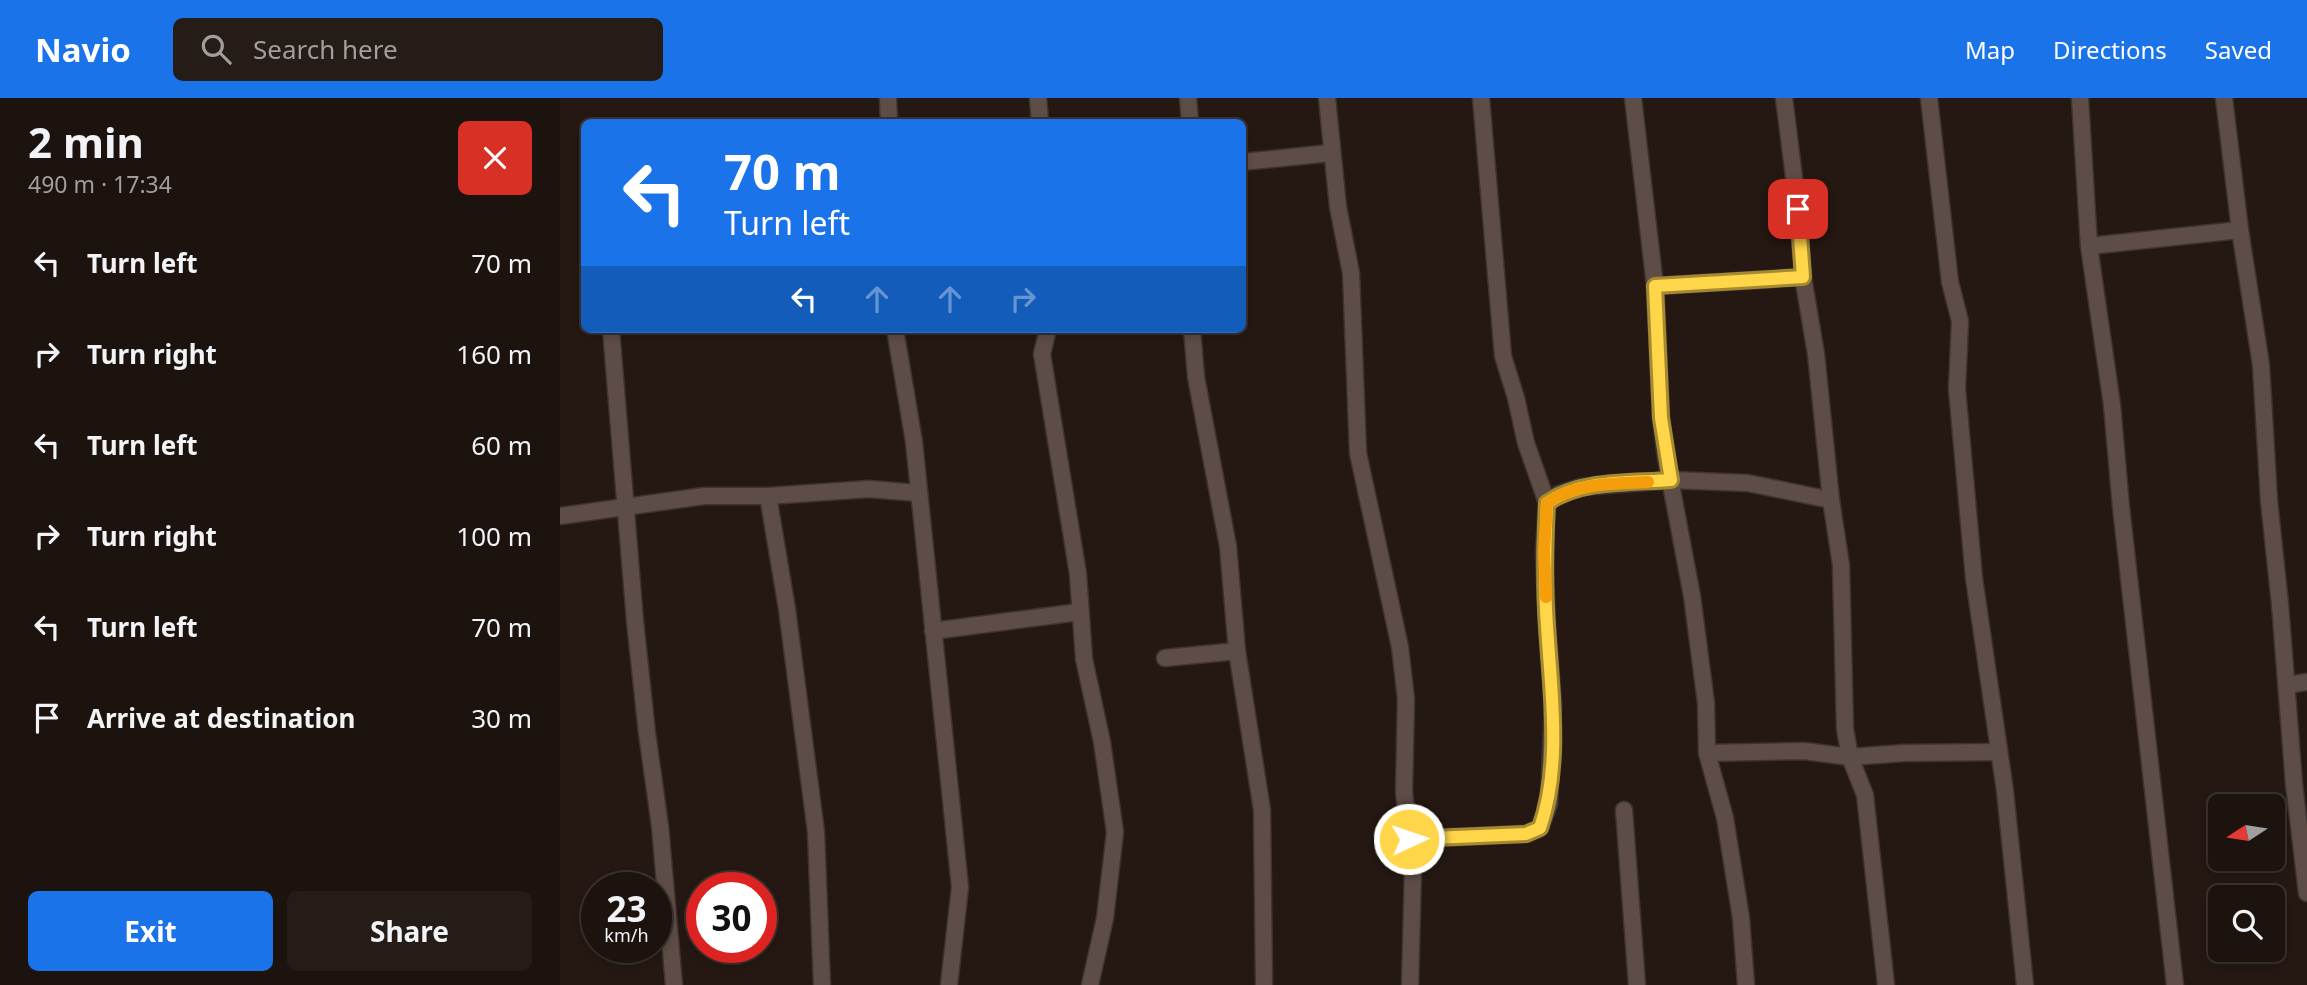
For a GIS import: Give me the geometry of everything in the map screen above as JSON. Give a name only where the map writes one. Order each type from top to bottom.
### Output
[{"type":"street","points":[[888,98],[889,119]]},
{"type":"street","points":[[1038,98],[1040,119]]},
{"type":"street","points":[[1188,98],[1190,119]]},
{"type":"street","points":[[1327,98],[1338,207],[1351,273],[1358,453],[1400,647],[1406,699],[1404,792],[1413,870],[1410,985]]},
{"type":"street","points":[[1409,839],[1526,834],[1540,828],[1549,804],[1553,704],[1544,552],[1547,503],[1525,443],[1516,398],[1503,356],[1481,98]]},
{"type":"street","points":[[1633,98],[1655,286],[1661,418],[1698,643],[1706,704],[1707,753],[1725,818],[1741,918],[1746,985]]},
{"type":"street","points":[[1784,98],[1798,209],[1803,277],[1816,354],[1831,500],[1841,565],[1844,613],[1843,700],[1850,757],[1865,795],[1886,985]]},
{"type":"street","points":[[1930,98],[1950,282],[1960,321],[1957,389],[1974,578],[2005,791],[2025,985]]},
{"type":"street","points":[[2080,98],[2089,246],[2112,405],[2175,985]]},
{"type":"street","points":[[2224,98],[2240,230],[2261,365],[2269,501],[2276,551],[2294,784],[2307,893]]},
{"type":"street","points":[[1246,162],[1331,153]]},
{"type":"street","points":[[2089,246],[2240,230]]},
{"type":"street","points":[[1655,286],[1803,277]]},
{"type":"street","points":[[611,333],[644,706],[660,826],[674,985]]},
{"type":"street","points":[[896,333],[910,411],[960,887],[949,985]]},
{"type":"street","points":[[1047,333],[1042,354],[1078,575],[1084,659],[1102,742],[1115,832],[1105,918],[1090,985]]},
{"type":"street","points":[[1192,333],[1196,377],[1228,546],[1237,652],[1262,810],[1264,985]]},
{"type":"street","points":[[1547,503],[1559,494],[1581,487],[1671,480],[1748,483],[1831,500]]},
{"type":"street","points":[[560,516],[704,496],[768,496],[869,489],[918,493]]},
{"type":"street","points":[[768,496],[787,609],[816,832],[822,985]]},
{"type":"street","points":[[933,631],[1079,612]]},
{"type":"street","points":[[1165,658],[1237,652]]},
{"type":"street","points":[[2287,685],[2307,682]]},
{"type":"street","points":[[1707,753],[1804,751],[1850,757],[1904,753],[1998,752]]},
{"type":"street","points":[[1624,810],[1637,985]]},
{"type":"slow traffic","points":[[1546,597],[1544,552],[1547,503],[1559,494],[1581,487],[1648,482]]},
{"type":"route","points":[[1409,839],[1526,834],[1540,828],[1549,804],[1553,704],[1544,552],[1547,503],[1559,494],[1581,487],[1671,480],[1661,418],[1655,286],[1803,277],[1798,209]]}]
